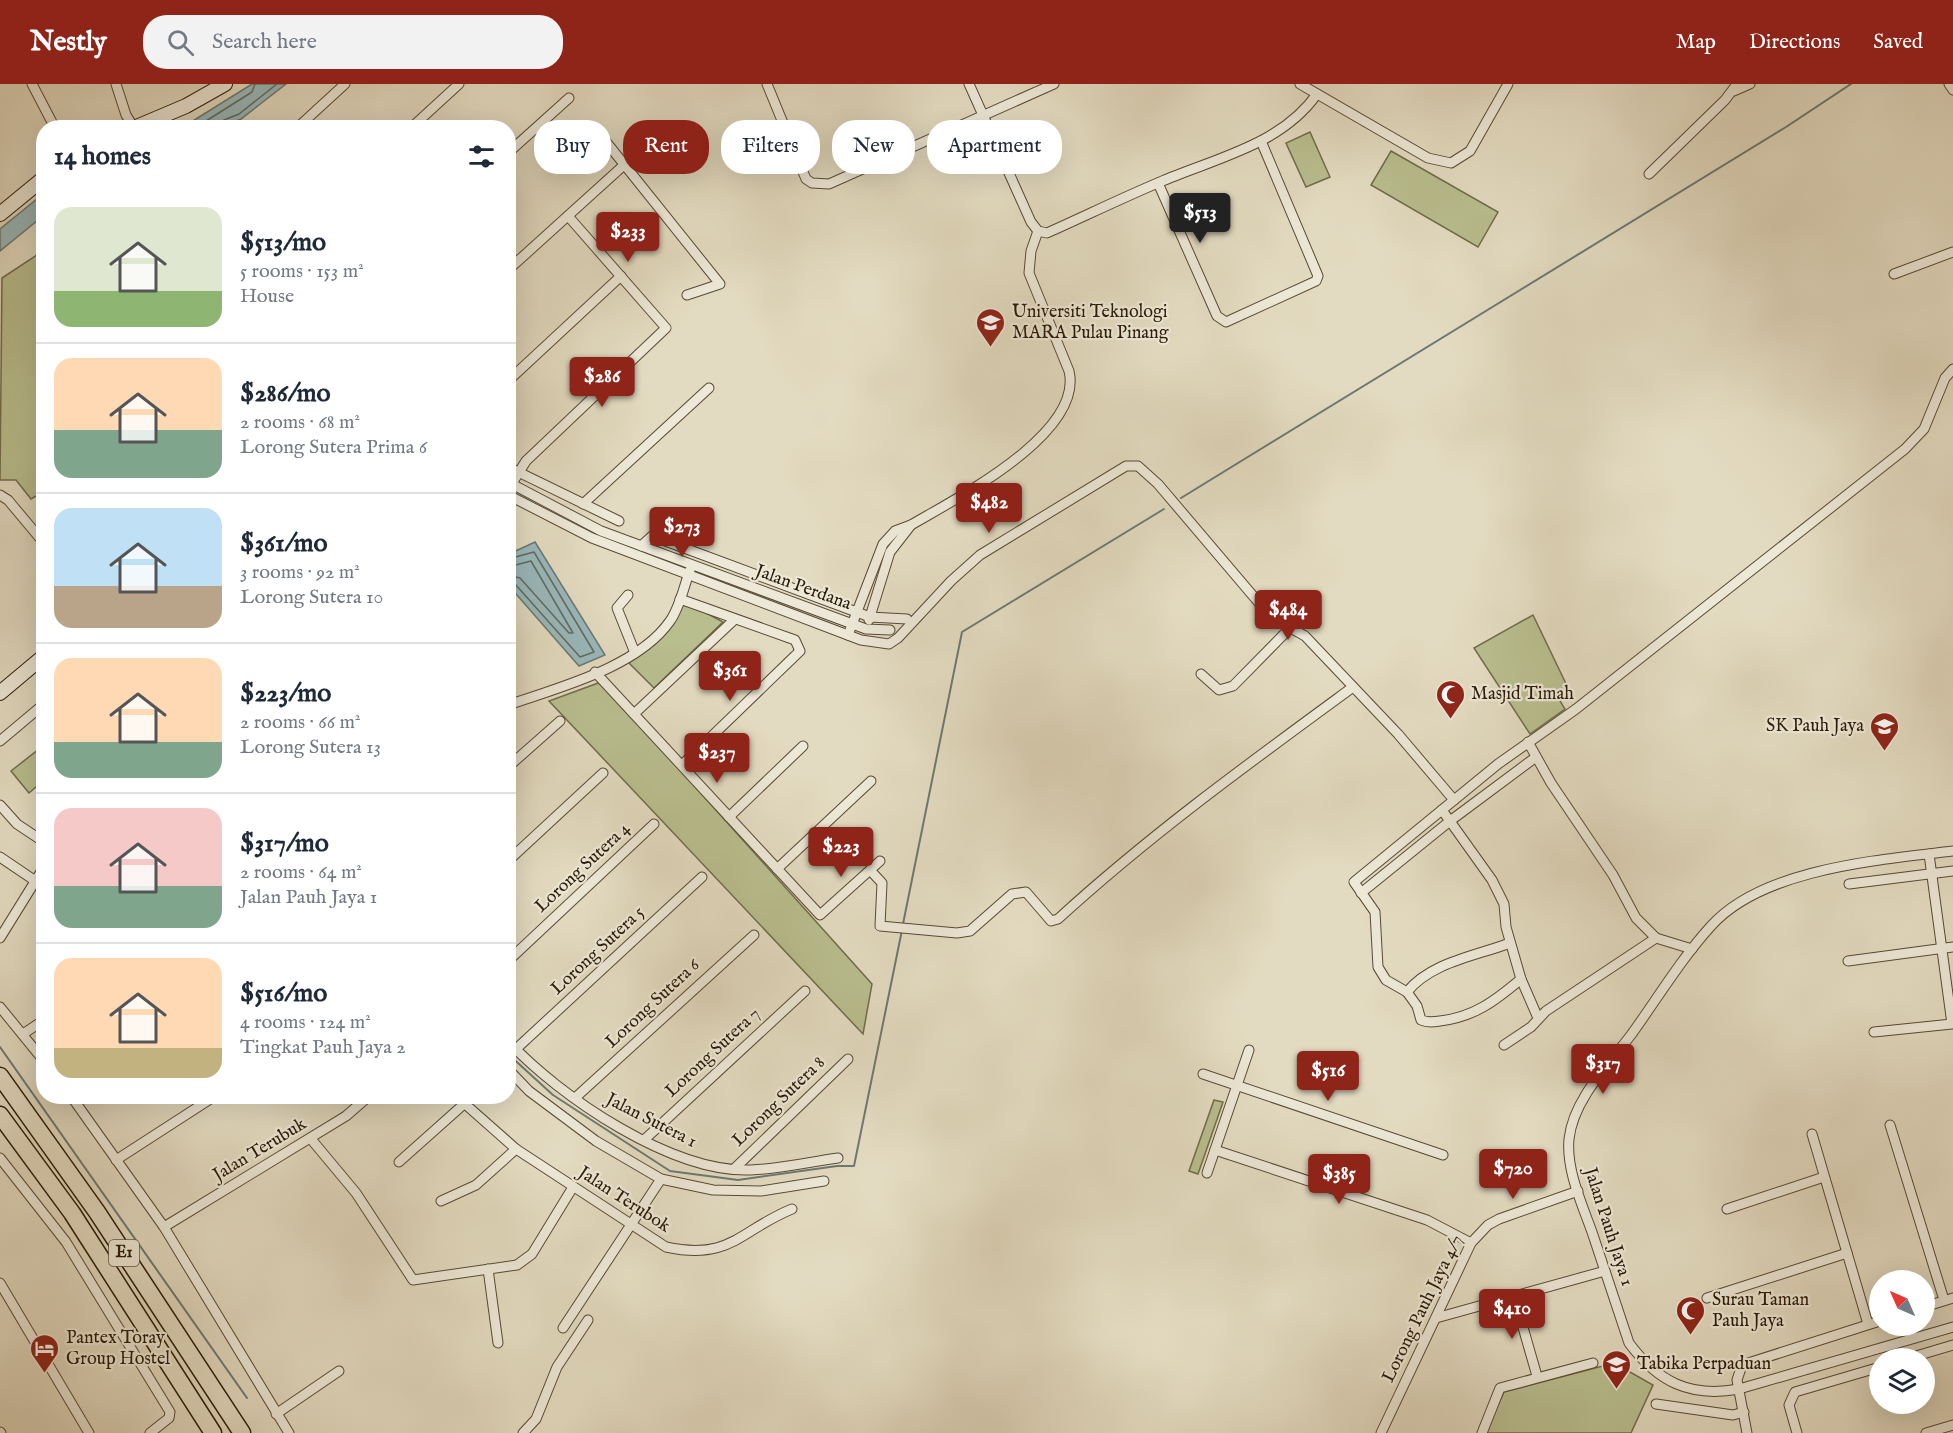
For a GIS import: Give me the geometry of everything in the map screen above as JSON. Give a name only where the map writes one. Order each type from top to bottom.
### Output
[{"type":"highway","name":"E1","points":[[0,1076],[97,1212],[242,1433]]},
{"type":"highway","name":"E1","points":[[0,1115],[72,1213],[213,1433]]},
{"type":"street","points":[[32,84],[51,120]]},
{"type":"street","points":[[116,84],[129,120]]},
{"type":"street","points":[[153,120],[186,106],[225,84]]},
{"type":"street","points":[[306,120],[345,84]]},
{"type":"street","points":[[420,120],[459,84]]},
{"type":"street","points":[[766,84],[806,179],[812,183],[829,184],[1054,84]]},
{"type":"street","points":[[969,84],[1031,222],[1038,231],[1047,233],[1158,183],[1261,141],[1290,125],[1303,114],[1317,94]]},
{"type":"street","points":[[1300,84],[1428,159],[1451,164],[1470,151],[1508,84]]},
{"type":"street","points":[[1649,174],[1735,87],[1750,84]]},
{"type":"street","points":[[1949,84],[1953,90]]},
{"type":"street","points":[[516,146],[569,98]]},
{"type":"street","points":[[1158,183],[1217,316],[1226,322],[1316,281],[1318,276],[1317,269],[1261,141]]},
{"type":"street","points":[[611,149],[623,164]]},
{"type":"street","points":[[516,263],[623,166]]},
{"type":"street","points":[[631,174],[720,284],[687,296]]},
{"type":"street","points":[[0,214],[36,185]]},
{"type":"street","points":[[516,478],[526,461],[666,328],[568,216]]},
{"type":"street","points":[[848,635],[883,544],[895,531],[911,525],[1018,457],[1053,423],[1067,396],[1071,384],[1069,370],[1029,273],[1031,250],[1038,231]]},
{"type":"street","points":[[1894,274],[1953,252]]},
{"type":"street","points":[[516,374],[621,276]]},
{"type":"street","points":[[1521,979],[1476,1014],[1457,1019],[1426,1022],[1421,1020],[1407,992],[1386,980],[1378,967],[1375,912],[1354,882],[1454,800],[1528,742],[1576,709],[1905,449],[1924,429],[1934,411],[1945,378],[1953,369]]},
{"type":"street","points":[[583,504],[709,388]]},
{"type":"street","name":"Jalan Perdana","points":[[516,492],[592,538],[861,640],[882,643],[894,641],[958,574],[980,555],[1133,465],[1144,470],[1158,484],[1271,617],[1292,627]]},
{"type":"street","points":[[516,471],[619,521]]},
{"type":"street","name":"Jalan Perdana","points":[[516,491],[601,531],[692,565],[866,629],[890,630]]},
{"type":"street","points":[[0,495],[8,500],[36,533]]},
{"type":"street","points":[[861,640],[890,552],[911,525]]},
{"type":"street","points":[[641,546],[652,536],[870,617],[907,618]]},
{"type":"street","points":[[516,702],[595,672],[635,653],[660,633],[671,619],[692,565]]},
{"type":"street","points":[[628,595],[617,608],[635,653]]},
{"type":"street","points":[[680,599],[795,640],[800,651],[682,765]]},
{"type":"street","points":[[634,714],[735,619]]},
{"type":"street","points":[[1201,674],[1219,690],[1233,686],[1292,627],[1305,636],[1353,687],[1454,800]]},
{"type":"street","points":[[0,693],[36,664]]},
{"type":"street","points":[[595,672],[820,915],[880,861]]},
{"type":"street","points":[[870,870],[882,883],[880,898],[883,909],[878,923],[884,926],[970,931],[1012,894],[1020,891],[1026,892],[1052,921],[1058,919],[1094,886],[1217,786],[1353,687]]},
{"type":"street","points":[[0,741],[36,711]]},
{"type":"street","points":[[516,760],[560,721]]},
{"type":"street","points":[[1528,742],[1613,875],[1636,918],[1656,938],[1692,949]]},
{"type":"street","points":[[729,817],[804,746]]},
{"type":"street","points":[[1361,892],[1450,821],[1536,757]]},
{"type":"street","points":[[516,854],[603,773]]},
{"type":"street","points":[[777,869],[871,781]]},
{"type":"street","points":[[0,805],[17,824],[36,837]]},
{"type":"street","points":[[1442,810],[1492,880],[1504,904],[1510,943],[1521,979],[1538,1018]]},
{"type":"street","name":"Lorong Sutera 4","points":[[516,953],[654,824]]},
{"type":"street","name":"Jalan Pauh Jaya 1","points":[[1924,1336],[1739,1389],[1706,1392],[1686,1388],[1664,1378],[1644,1364],[1629,1343],[1578,1191],[1570,1161],[1569,1139],[1584,1098],[1692,949],[1712,924],[1733,906],[1752,895],[1848,864],[1953,851]]},
{"type":"street","points":[[1874,1032],[1952,1024],[1929,854]]},
{"type":"street","points":[[0,857],[34,880]]},
{"type":"street","points":[[1849,884],[1953,871]]},
{"type":"street","points":[[0,938],[36,877]]},
{"type":"street","name":"Lorong Sutera 5","points":[[516,1049],[702,877]]},
{"type":"street","name":"Lorong Sutera 6","points":[[575,1098],[754,934]]},
{"type":"street","points":[[1504,1045],[1531,1027],[1538,1018],[1656,938]]},
{"type":"street","points":[[1407,992],[1416,981],[1429,972],[1510,943]]},
{"type":"street","points":[[1848,961],[1953,947]]},
{"type":"street","name":"Lorong Sutera 7","points":[[644,1140],[805,991]]},
{"type":"street","points":[[0,1007],[36,1051]]},
{"type":"street","points":[[23,1034],[36,1025]]},
{"type":"street","name":"Jalan Sutera 1","points":[[516,1049],[544,1076],[608,1121],[698,1164],[751,1170],[838,1158]]},
{"type":"street","points":[[1207,1173],[1249,1050]]},
{"type":"street","name":"Lorong Sutera 8","points":[[734,1169],[848,1059]]},
{"type":"street","points":[[1203,1074],[1443,1155]]},
{"type":"street","points":[[516,1078],[529,1091],[596,1141],[660,1179],[713,1190],[761,1191],[824,1181]]},
{"type":"street","points":[[77,1104],[164,1227],[289,1433]]},
{"type":"street","points":[[116,1160],[203,1104]]},
{"type":"street","name":"Jalan Terubuk","points":[[164,1227],[310,1139],[346,1116],[360,1104]]},
{"type":"street","points":[[399,1162],[464,1104]]},
{"type":"street","name":"Jalan Terubok","points":[[464,1104],[516,1149],[666,1247],[684,1251],[715,1250],[742,1239],[792,1209]]},
{"type":"street","points":[[1890,1125],[1949,1299]]},
{"type":"street","points":[[1747,1433],[1737,1380],[1742,1365],[1868,1324],[1812,1134]]},
{"type":"street","points":[[310,1139],[356,1192],[413,1280],[517,1265],[532,1254],[573,1187]]},
{"type":"street","points":[[441,1201],[476,1185],[516,1149]]},
{"type":"street","points":[[1215,1150],[1427,1220],[1471,1243]]},
{"type":"street","points":[[0,1158],[66,1242],[170,1412],[169,1419],[150,1433]]},
{"type":"street","points":[[1726,1209],[1824,1177]]},
{"type":"street","points":[[563,1328],[632,1226],[660,1179]]},
{"type":"street","name":"Lorong Pauh Jaya 4/7","points":[[1381,1433],[1471,1243],[1488,1225],[1499,1219],[1578,1191]]},
{"type":"street","points":[[1707,1298],[1847,1253]]},
{"type":"street","points":[[488,1269],[498,1343]]},
{"type":"street","points":[[1436,1318],[1605,1272]]},
{"type":"street","points":[[0,1283],[89,1433]]},
{"type":"street","points":[[1514,1296],[1537,1376]]},
{"type":"street","points":[[523,1433],[536,1419],[557,1367],[588,1320]]},
{"type":"street","name":"Jalan Pauh Jaya 1","points":[[1935,1333],[1953,1327]]},
{"type":"street","points":[[1935,1350],[1953,1345]]},
{"type":"street","points":[[1482,1433],[1500,1388],[1537,1376],[1593,1363]]},
{"type":"street","points":[[1797,1433],[1789,1405],[1795,1392],[1869,1370]]},
{"type":"street","points":[[276,1414],[339,1371]]},
{"type":"street","points":[[1656,1404],[1732,1415],[1744,1412]]},
{"type":"street","points":[[1926,1433],[1953,1425]]},
{"type":"green space","points":[[1310,132],[1330,177],[1306,187],[1286,143]]},
{"type":"green space","points":[[1391,151],[1498,212],[1478,247],[1371,185]]},
{"type":"green space","points":[[36,256],[36,496],[31,499],[16,480],[0,480],[2,278]]},
{"type":"green space","points":[[680,599],[723,622],[654,688],[629,663],[655,640]]},
{"type":"green space","points":[[1533,615],[1570,692],[1560,701],[1565,709],[1530,734],[1474,648]]},
{"type":"green space","points":[[601,682],[872,984],[863,1034],[549,701]]},
{"type":"green space","points":[[36,751],[36,787],[29,793],[11,771]]},
{"type":"green space","points":[[1214,1100],[1223,1102],[1198,1174],[1189,1171]]},
{"type":"green space","points":[[1614,1363],[1653,1385],[1631,1433],[1485,1433],[1504,1392]]},
{"type":"water","points":[[252,84],[286,84],[238,120],[194,120]]},
{"type":"water","points":[[36,200],[36,222],[0,251],[0,229]]},
{"type":"water","points":[[535,542],[605,655],[579,666],[516,594],[516,551]]},
{"type":"waterway","points":[[1181,498],[1786,127],[1851,84]]},
{"type":"waterway","points":[[903,924],[962,632],[1164,509]]},
{"type":"waterway","points":[[516,1061],[553,1095],[670,1171],[738,1180],[837,1166],[854,1166],[902,930]]},
{"type":"waterway","points":[[0,1047],[36,1098]]},
{"type":"waterway","points":[[40,1104],[247,1398]]},
{"type":"place","name":"Universiti Teknologi MARA Pulau Pinang","points":[[991,348]]},
{"type":"place","name":"Masjid Timah","points":[[1450,720]]},
{"type":"place","name":"SK Pauh Jaya","points":[[1885,752]]},
{"type":"place","name":"Surau Taman Pauh Jaya","points":[[1691,1336]]},
{"type":"place","name":"Pantex Toray Group Hostel","points":[[45,1374]]},
{"type":"place","name":"Tabika Perpaduan","points":[[1616,1390]]}]
